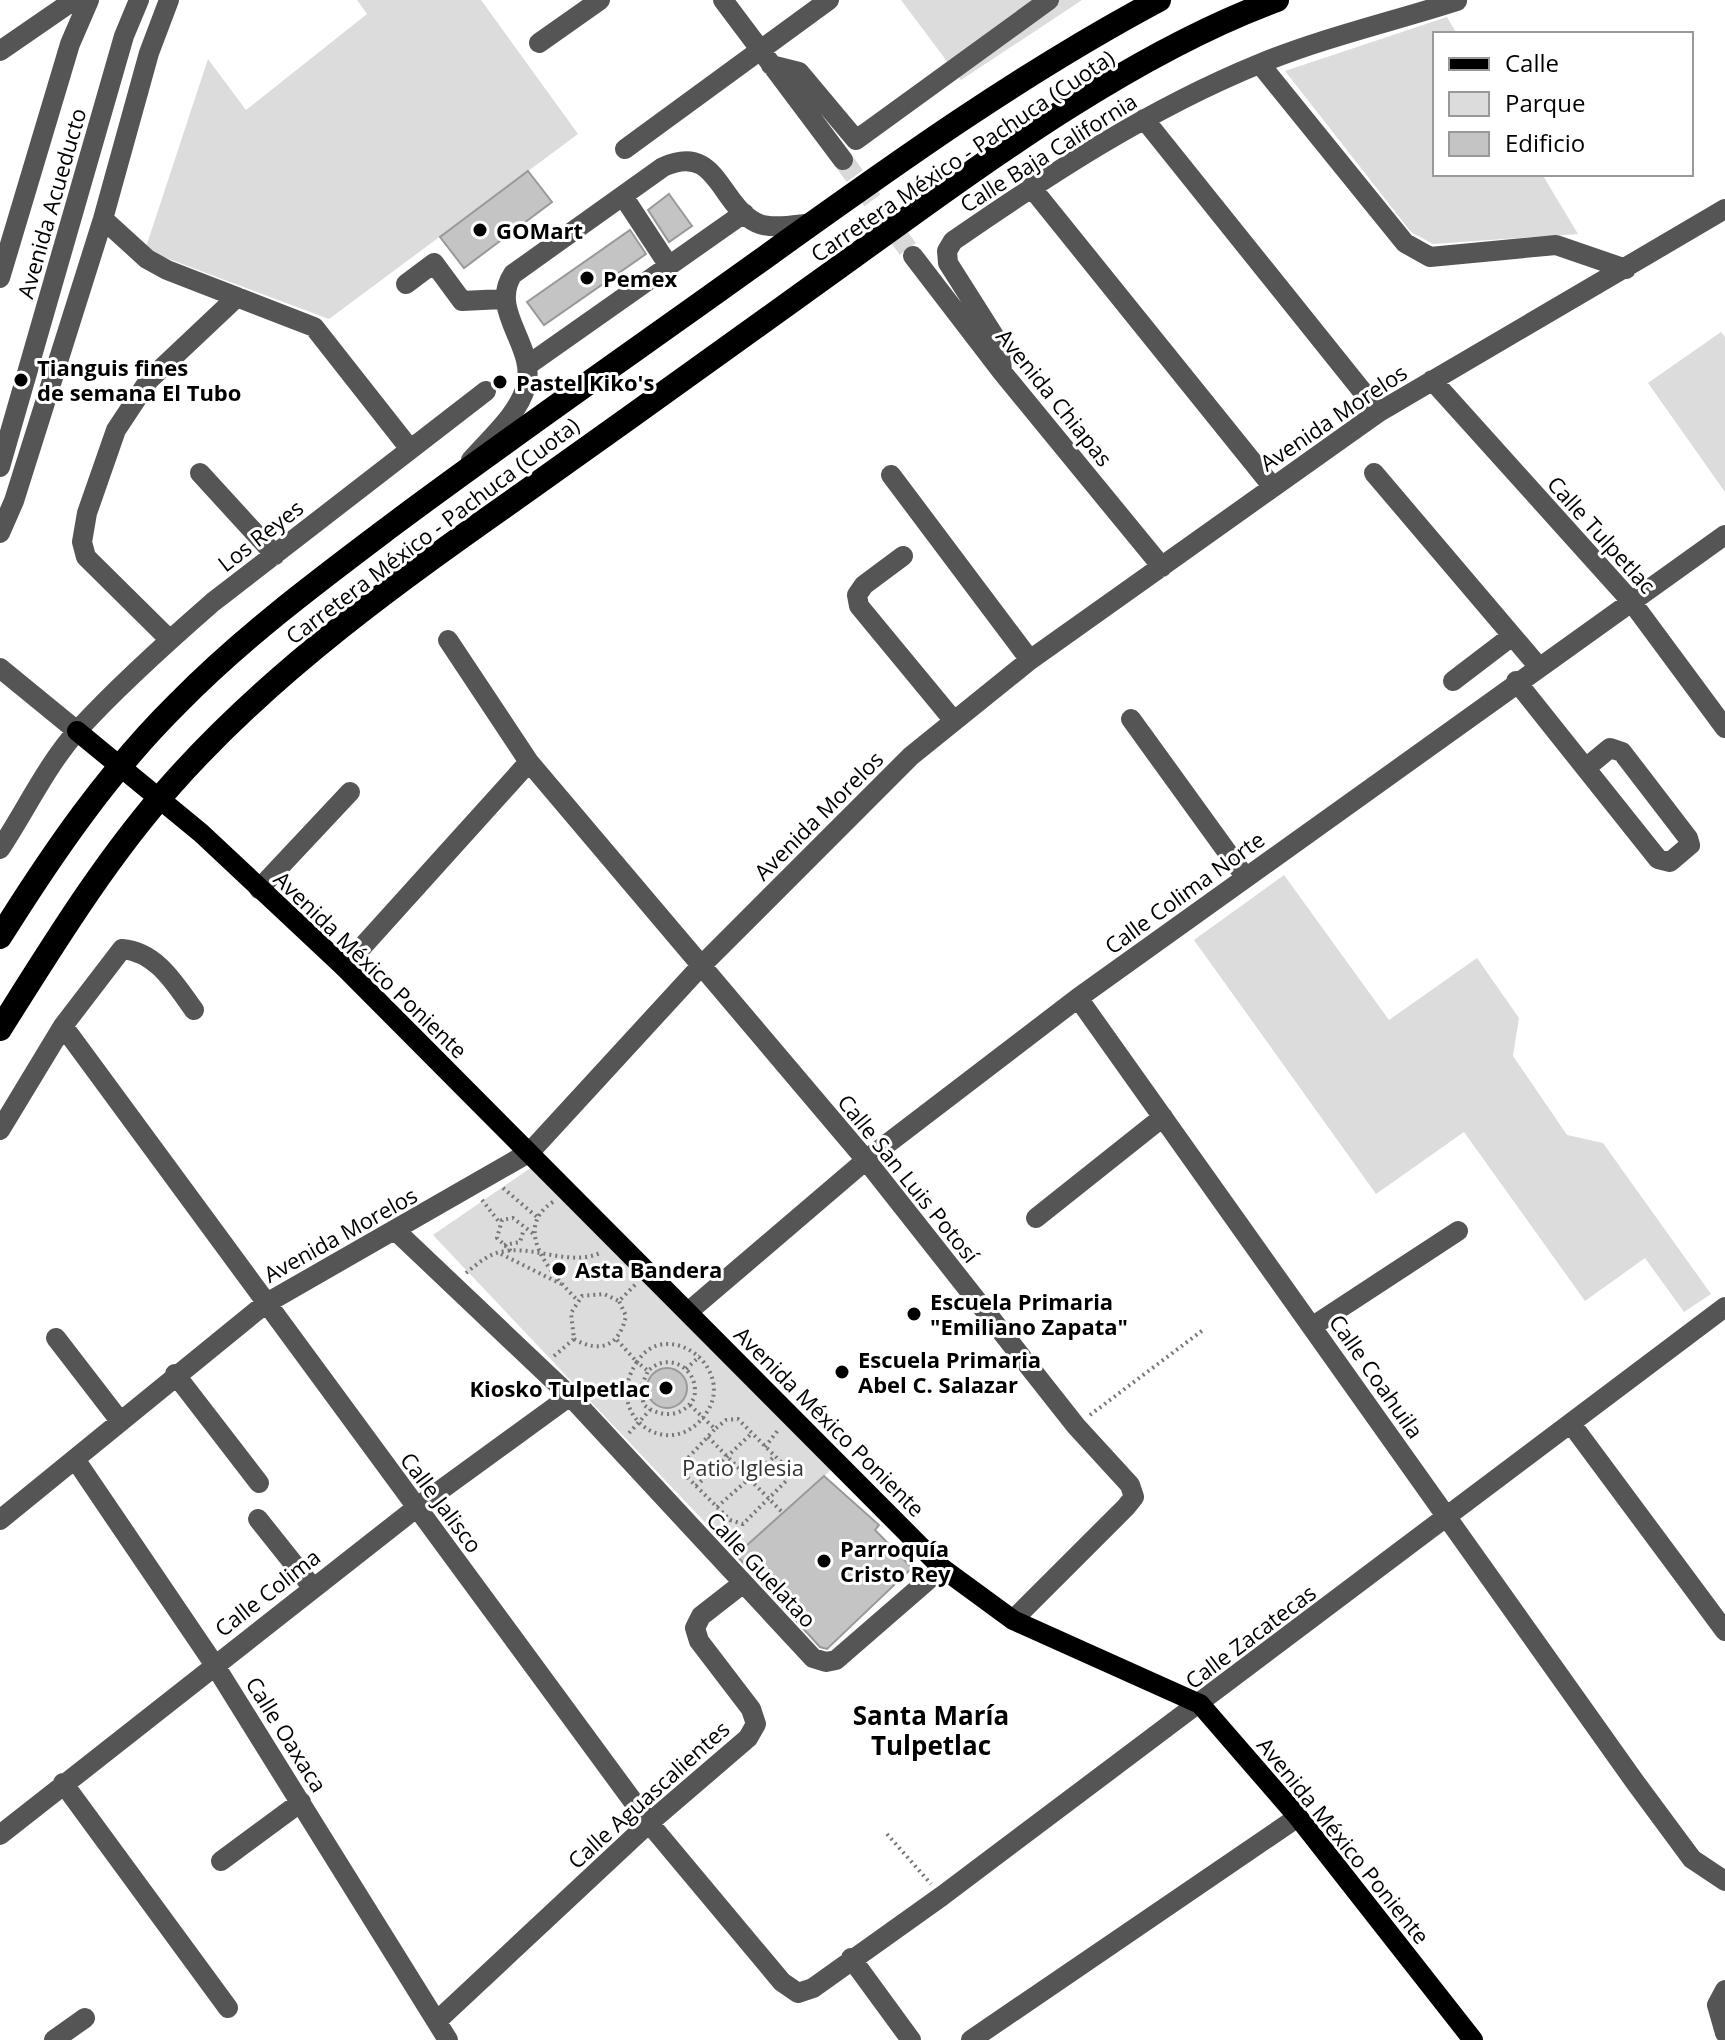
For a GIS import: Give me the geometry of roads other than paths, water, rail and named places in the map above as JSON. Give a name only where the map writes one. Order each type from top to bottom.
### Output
[{"type":"highway","name":"Carretera México - Pachuca (Cuota)","points":[[0,937],[81,814],[176,704],[292,600],[456,477],[983,103],[1095,34],[1159,0]]},
{"type":"highway","name":"Carretera México - Pachuca (Cuota)","points":[[0,1029],[82,901],[173,783],[255,700],[325,639],[441,551],[1017,143],[1138,67],[1277,0]]},
{"type":"main road","name":"Avenida México Poniente","points":[[77,731],[201,833],[344,967],[942,1568],[1013,1620],[1200,1704],[1298,1817],[1473,2040]]},
{"type":"street","points":[[0,51],[74,0]]},
{"type":"street","name":"Avenida Acueducto","points":[[0,278],[70,44],[89,0]]},
{"type":"street","name":"Avenida Acueducto","points":[[0,467],[124,36],[139,0]]},
{"type":"street","points":[[0,533],[14,501],[103,219],[149,53],[169,0]]},
{"type":"street","points":[[539,43],[600,0]]},
{"type":"street","points":[[723,0],[843,160]]},
{"type":"street","points":[[625,149],[766,59],[829,0]]},
{"type":"street","points":[[766,59],[799,72],[856,140],[1049,0]]},
{"type":"street","name":"Calle Baja California","points":[[1002,372],[1000,345],[948,263],[947,251],[953,241],[1031,187],[1144,119],[1260,64],[1457,1]]},
{"type":"street","points":[[1260,64],[1405,243],[1430,257],[1556,245],[1626,269]]},
{"type":"street","points":[[1144,119],[1379,412]]},
{"type":"street","points":[[456,477],[520,404],[528,365],[503,299],[513,274],[663,167],[678,160],[693,160],[705,167],[744,213],[758,224],[814,223]]},
{"type":"street","points":[[1031,187],[1272,486]]},
{"type":"street","points":[[623,196],[669,266]]},
{"type":"street","name":"Avenida Morelos","points":[[0,1520],[175,1374],[265,1304],[530,1152],[700,967],[911,756],[1030,660],[1379,412],[1725,209]]},
{"type":"street","points":[[528,365],[744,213]]},
{"type":"street","points":[[103,219],[147,259],[314,327],[410,449]]},
{"type":"street","name":"Avenida Chiapas","points":[[913,256],[1002,372],[1162,567]]},
{"type":"street","points":[[406,284],[434,263],[462,301],[503,299]]},
{"type":"street","points":[[170,640],[86,557],[82,542],[87,513],[116,430],[149,380],[237,297]]},
{"type":"street","name":"Calle Tulpetlac","points":[[1432,380],[1631,601],[1725,728]]},
{"type":"street","name":"Los Reyes","points":[[0,849],[45,775],[77,731],[170,640],[486,391]]},
{"type":"street","points":[[200,473],[275,555]]},
{"type":"street","points":[[1374,473],[1538,666]]},
{"type":"street","points":[[891,475],[1030,660]]},
{"type":"street","name":"Calle Colima Norte","points":[[688,1312],[866,1160],[1078,998],[1516,681],[1725,535]]},
{"type":"street","points":[[903,556],[864,585],[857,595],[859,606],[954,721]]},
{"type":"street","points":[[1453,681],[1512,636]]},
{"type":"street","name":"Calle San Luis Potosí","points":[[448,640],[529,762],[866,1160],[1076,1426],[1130,1485],[1134,1497],[1013,1620]]},
{"type":"street","points":[[0,668],[77,731]]},
{"type":"street","points":[[1516,681],[1658,859],[1670,862],[1686,851],[1690,845],[1688,838],[1617,747],[1610,748],[1587,767]]},
{"type":"street","points":[[1131,719],[1246,878]]},
{"type":"street","points":[[344,967],[529,762]]},
{"type":"street","points":[[259,889],[350,792]]},
{"type":"street","points":[[0,1130],[63,1026],[122,949],[137,950],[164,969],[194,1010]]},
{"type":"street","name":"Calle Coahuila","points":[[1078,998],[1635,1782],[1692,1859],[1725,1881]]},
{"type":"street","name":"Calle Jalisco","points":[[63,1026],[649,1823],[782,1982],[798,1993]]},
{"type":"street","points":[[1036,1218],[1163,1117]]},
{"type":"street","name":"Calle Guelatao","points":[[396,1231],[570,1396],[813,1658],[826,1662],[836,1660],[942,1568]]},
{"type":"street","points":[[1313,1326],[1458,1231]]},
{"type":"street","name":"Calle Zacatecas","points":[[798,1993],[813,1988],[942,1896],[1724,1311]]},
{"type":"street","points":[[56,1338],[120,1421]]},
{"type":"street","points":[[175,1374],[259,1483]]},
{"type":"street","name":"Calle Colima","points":[[0,1835],[416,1508],[570,1396]]},
{"type":"street","points":[[1572,1425],[1725,1631]]},
{"type":"street","name":"Calle Oaxaca","points":[[75,1459],[214,1664],[443,2034]]},
{"type":"street","points":[[258,1519],[313,1588]]},
{"type":"street","name":"Calle Aguascalientes","points":[[443,2034],[649,1823],[748,1738],[756,1724],[751,1709],[699,1641],[695,1628],[701,1616],[742,1584]]},
{"type":"street","points":[[63,1783],[228,2008]]},
{"type":"street","points":[[221,1861],[301,1802]]},
{"type":"street","points":[[971,2040],[1298,1817]]},
{"type":"street","points":[[851,1958],[911,2040]]},
{"type":"street","points":[[1725,1990],[1717,2005],[1725,2033]]},
{"type":"street","points":[[54,2040],[85,2018]]},
{"type":"tunnel","points":[[843,160],[913,256]]},
{"type":"place","name":"GOMart","points":[[480,230]]},
{"type":"place","name":"Pemex","points":[[587,278]]},
{"type":"place","name":"Tianguis fines de semana El Tubo","points":[[21,380]]},
{"type":"place","name":"Pastel Kiko's","points":[[500,382]]},
{"type":"place","name":"Asta Bandera","points":[[559,1269]]},
{"type":"place","name":"Escuela Primaria \"Emiliano Zapata\"","points":[[914,1314]]},
{"type":"place","name":"Escuela Primaria Abel C. Salazar","points":[[842,1372]]},
{"type":"place","name":"Kiosko Tulpetlac","points":[[666,1388]]},
{"type":"place","name":"Parroquía Cristo Rey","points":[[824,1561]]},
{"type":"district","name":"Santa María Tulpetlac","points":[[931,1730]]},
{"type":"park label","name":"Patio Iglesia","points":[[743,1467]]}]
